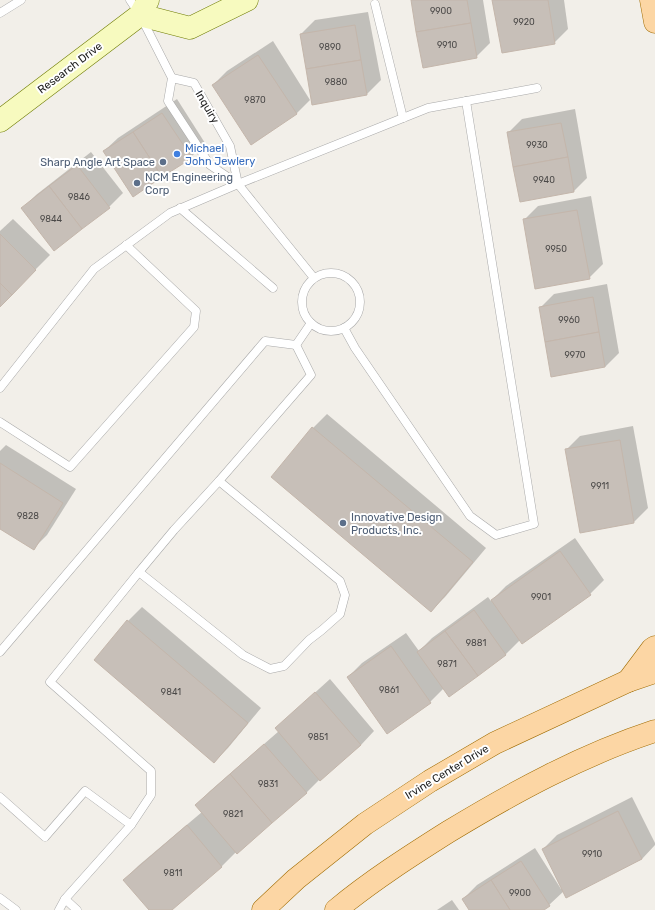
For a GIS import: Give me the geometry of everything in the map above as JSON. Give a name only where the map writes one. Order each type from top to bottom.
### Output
[{"type":"main road","points":[[139,5],[190,28],[247,0]]},
{"type":"main road","points":[[651,0],[655,22]]},
{"type":"main road","name":"Research Drive","points":[[0,121],[139,5]]},
{"type":"main road","points":[[628,681],[655,647]]},
{"type":"main road","name":"Irvine Center Drive","points":[[262,910],[296,879],[365,824],[430,781],[495,743],[628,681],[655,672]]},
{"type":"main road","points":[[336,910],[367,885],[481,812],[569,765],[655,731]]},
{"type":"lane","points":[[0,13],[21,0]]},
{"type":"lane","points":[[375,4],[403,118]]},
{"type":"lane","points":[[139,5],[172,78],[168,101],[210,165],[238,184],[314,278]]},
{"type":"lane","name":"Inquiry","points":[[172,78],[194,83],[230,146],[238,184]]},
{"type":"lane","points":[[0,388],[94,269],[170,213],[238,184],[428,108],[537,88]]},
{"type":"lane","points":[[344,328],[470,516],[496,534],[534,524],[466,101]]},
{"type":"lane","points":[[180,208],[273,288]]},
{"type":"lane","points":[[0,422],[70,467],[194,327],[196,311],[126,245]]},
{"type":"lane","points":[[330,273],[339,274],[348,278],[354,285],[359,294],[360,303],[358,312],[355,319],[344,328],[336,331],[327,331],[318,328],[311,323],[306,316],[302,300],[304,291],[314,278],[330,273]]},
{"type":"lane","points":[[296,345],[311,323]]},
{"type":"lane","points":[[0,652],[265,341],[296,345]]},
{"type":"lane","points":[[59,910],[65,899],[131,825],[151,795],[151,770],[50,682],[174,530],[219,481],[311,375],[296,345]]},
{"type":"lane","points":[[139,572],[244,655],[270,669],[284,666],[309,640],[340,614],[345,595],[340,581],[219,481]]},
{"type":"lane","points":[[0,797],[45,837],[85,791],[131,825]]},
{"type":"lane","points":[[0,898],[16,910]]},
{"type":"lane","points":[[65,899],[77,910]]},
{"type":"building","points":[[411,0],[467,0],[471,23],[416,32]]},
{"type":"building","points":[[492,0],[548,0],[555,44],[502,53]]},
{"type":"building","points":[[471,23],[477,58],[423,68],[416,32]]},
{"type":"building","points":[[355,25],[361,60],[306,69],[300,34]]},
{"type":"building","points":[[258,55],[297,114],[251,145],[212,85]]},
{"type":"building","points":[[361,60],[367,95],[312,105],[306,69]]},
{"type":"building","points":[[162,113],[192,158],[162,177],[133,132]]},
{"type":"building","points":[[561,123],[568,157],[513,167],[507,132]]},
{"type":"building","points":[[133,132],[162,177],[133,197],[103,151]]},
{"type":"building","points":[[568,157],[574,192],[520,202],[513,167]]},
{"type":"building","points":[[77,165],[110,208],[82,229],[49,186]]},
{"type":"building","points":[[49,186],[82,229],[54,251],[21,208]]},
{"type":"building","points":[[577,210],[590,279],[535,289],[523,219]]},
{"type":"building","points":[[0,234],[36,270],[12,295],[0,283]]},
{"type":"building","points":[[0,283],[12,295],[0,307]]},
{"type":"building","points":[[593,297],[599,332],[545,342],[539,307]]},
{"type":"building","points":[[599,332],[605,367],[551,377],[545,342]]},
{"type":"building","points":[[312,427],[473,562],[431,612],[271,477]]},
{"type":"building","points":[[620,440],[634,523],[580,533],[565,449]]},
{"type":"building","points":[[0,463],[63,503],[34,550],[0,529]]},
{"type":"building","points":[[560,551],[591,595],[522,644],[491,600]]},
{"type":"building","points":[[474,610],[506,655],[478,676],[445,631]]},
{"type":"building","points":[[127,620],[248,723],[214,763],[94,660]]},
{"type":"building","points":[[445,631],[478,676],[449,697],[417,652]]},
{"type":"building","points":[[391,646],[431,703],[387,734],[347,677]]},
{"type":"building","points":[[315,692],[361,745],[320,781],[275,728]]},
{"type":"building","points":[[264,744],[307,793],[272,823],[230,774]]},
{"type":"building","points":[[230,774],[272,823],[237,854],[195,805]]},
{"type":"building","points":[[618,811],[642,859],[566,898],[542,849]]},
{"type":"building","points":[[187,825],[222,867],[172,910],[149,910],[123,880]]},
{"type":"building","points":[[521,861],[550,906],[544,910],[510,910],[491,880]]},
{"type":"building","points":[[491,880],[510,910],[469,910],[462,899]]},
{"type":"place","name":"Michael John Jewlery","points":[[177,154]]},
{"type":"place","name":"Sharp Angle Art Space","points":[[163,162]]},
{"type":"place","name":"NCM Engineering Corp","points":[[137,183]]},
{"type":"place","name":"Innovative Design Products, Inc.","points":[[343,523]]}]
